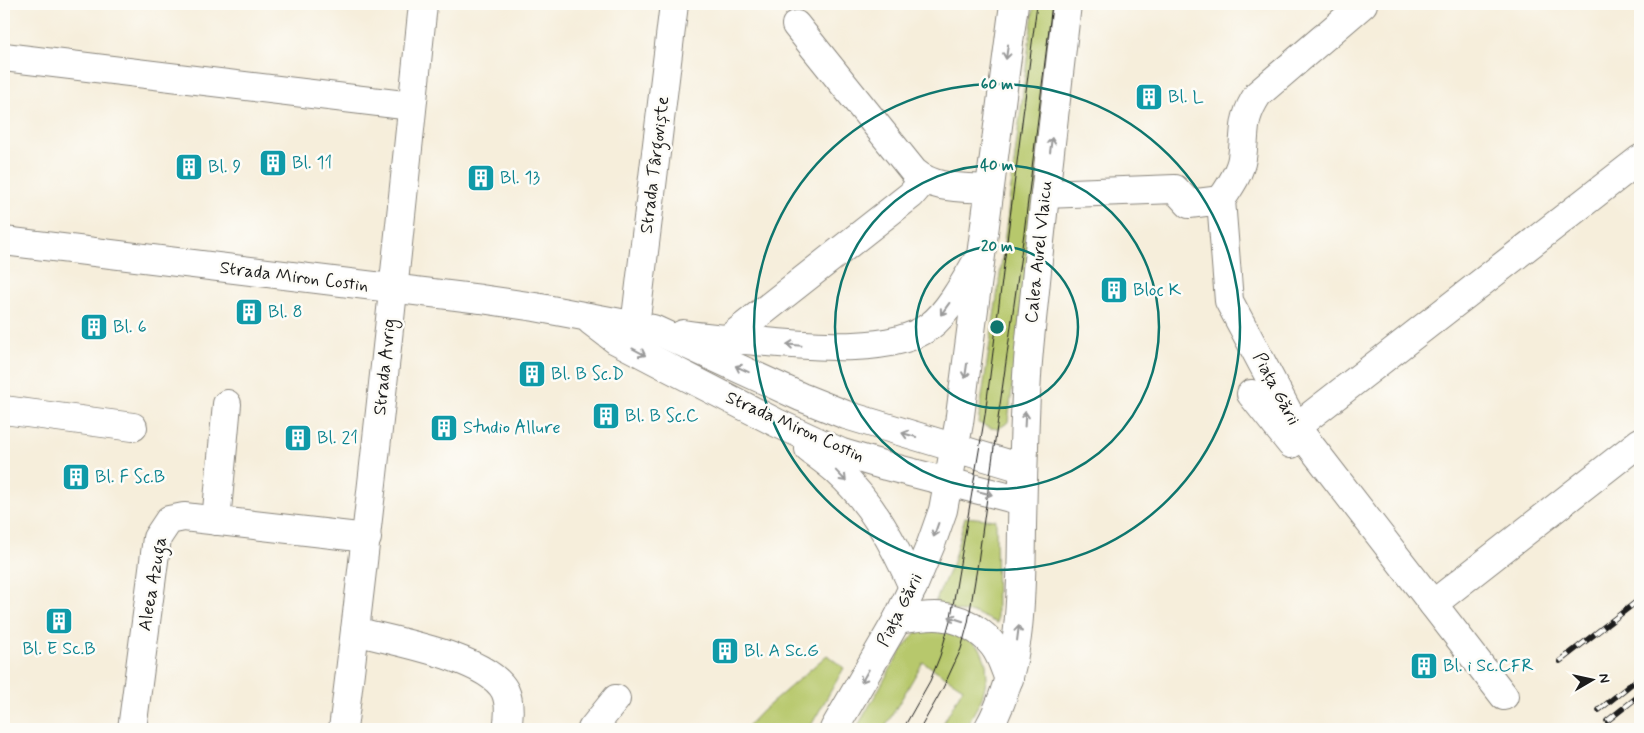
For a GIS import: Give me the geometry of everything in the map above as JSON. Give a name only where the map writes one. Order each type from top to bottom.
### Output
[{"type":"main road","name":"Strada Avrig","points":[[344,729],[367,538],[423,4]]},
{"type":"main road","name":"Strada Târgoviște","points":[[644,327],[674,4]]},
{"type":"main road","points":[[948,483],[956,448],[1014,4]]},
{"type":"main road","name":"Calea Aurel Vlaicu","points":[[1022,501],[1027,374],[1045,194],[1068,4]]},
{"type":"main road","points":[[1045,194],[1175,189],[1189,204],[1221,200],[1234,180],[1242,160],[1244,125],[1248,108],[1258,94],[1364,4]]},
{"type":"main road","points":[[796,25],[914,172],[924,180],[939,185],[989,189]]},
{"type":"main road","points":[[4,57],[412,106]]},
{"type":"main road","points":[[1296,427],[1640,159]]},
{"type":"main road","points":[[728,339],[911,195],[924,180]]},
{"type":"main road","name":"Piața Gării","points":[[1221,200],[1229,301],[1296,427],[1504,696]]},
{"type":"main road","name":"Strada Miron Costin","points":[[4,241],[535,307],[644,327],[846,415],[1022,468]]},
{"type":"main road","points":[[644,327],[702,337],[815,346],[878,344],[911,336],[931,325],[941,316],[982,254]]},
{"type":"main road","name":"Strada Miron Costin","points":[[584,316],[616,340],[776,423],[842,453],[948,483],[1022,501]]},
{"type":"main road","points":[[1251,394],[1461,662]]},
{"type":"main road","points":[[216,521],[227,404]]},
{"type":"main road","points":[[4,410],[133,428]]},
{"type":"main road","points":[[776,423],[837,471],[856,490],[873,512],[896,548],[914,587]]},
{"type":"main road","points":[[1434,604],[1640,442]]},
{"type":"main road","name":"Piața Gării","points":[[834,729],[914,587],[943,510],[948,483]]},
{"type":"main road","points":[[988,729],[1002,700],[1016,649],[1020,612],[1022,501]]},
{"type":"main road","name":"Aleea Azuga","points":[[132,729],[157,538],[169,520],[184,517],[367,538]]},
{"type":"main road","points":[[897,620],[938,616],[951,617],[968,623],[988,638],[997,650],[1009,679]]},
{"type":"main road","points":[[356,631],[461,659],[484,671],[497,681],[505,692],[512,727]]},
{"type":"main road","points":[[592,729],[616,700]]},
{"type":"green space","points":[[1034,4],[1060,4],[1008,422],[994,428],[978,423],[999,283]]},
{"type":"green space","points":[[965,517],[996,520],[997,623],[975,613],[932,609],[953,562]]},
{"type":"green space","points":[[937,627],[956,631],[980,648],[986,663],[987,678],[982,698],[965,729],[940,729],[963,688],[923,662],[884,729],[856,729],[899,654],[915,633]]},
{"type":"green space","points":[[827,655],[844,668],[809,729],[745,729],[761,712]]},
{"type":"tram line","points":[[903,729],[930,681],[940,656],[951,617],[985,415],[1037,4]]},
{"type":"tram line","points":[[920,729],[943,688],[961,649],[968,623],[1024,233],[1052,4]]},
{"type":"railway","points":[[1560,661],[1640,599]]},
{"type":"railway","points":[[1599,710],[1640,677]]},
{"type":"railway","points":[[1607,721],[1640,695]]},
{"type":"place","name":"Bl. L","points":[[1149,97]]},
{"type":"place","name":"Bl. 11","points":[[273,163]]},
{"type":"place","name":"Bl. 9","points":[[189,167]]},
{"type":"place","name":"Bl. 13","points":[[481,178]]},
{"type":"place","name":"Bloc K","points":[[1114,290]]},
{"type":"place","name":"Bl. 8","points":[[249,312]]},
{"type":"place","name":"Bl. 6","points":[[94,327]]},
{"type":"place","name":"Bl. B Sc.D","points":[[532,374]]},
{"type":"place","name":"Bl. B Sc.C","points":[[606,416]]},
{"type":"place","name":"Studio Allure","points":[[444,428]]},
{"type":"place","name":"Bl. 21","points":[[298,438]]},
{"type":"place","name":"Bl. F Sc.B","points":[[76,477]]},
{"type":"place","name":"Bl. E Sc.B","points":[[59,621]]},
{"type":"place","name":"Bl. A Sc.G","points":[[725,651]]},
{"type":"place","name":"Bl. i Sc.CFR","points":[[1424,666]]}]
